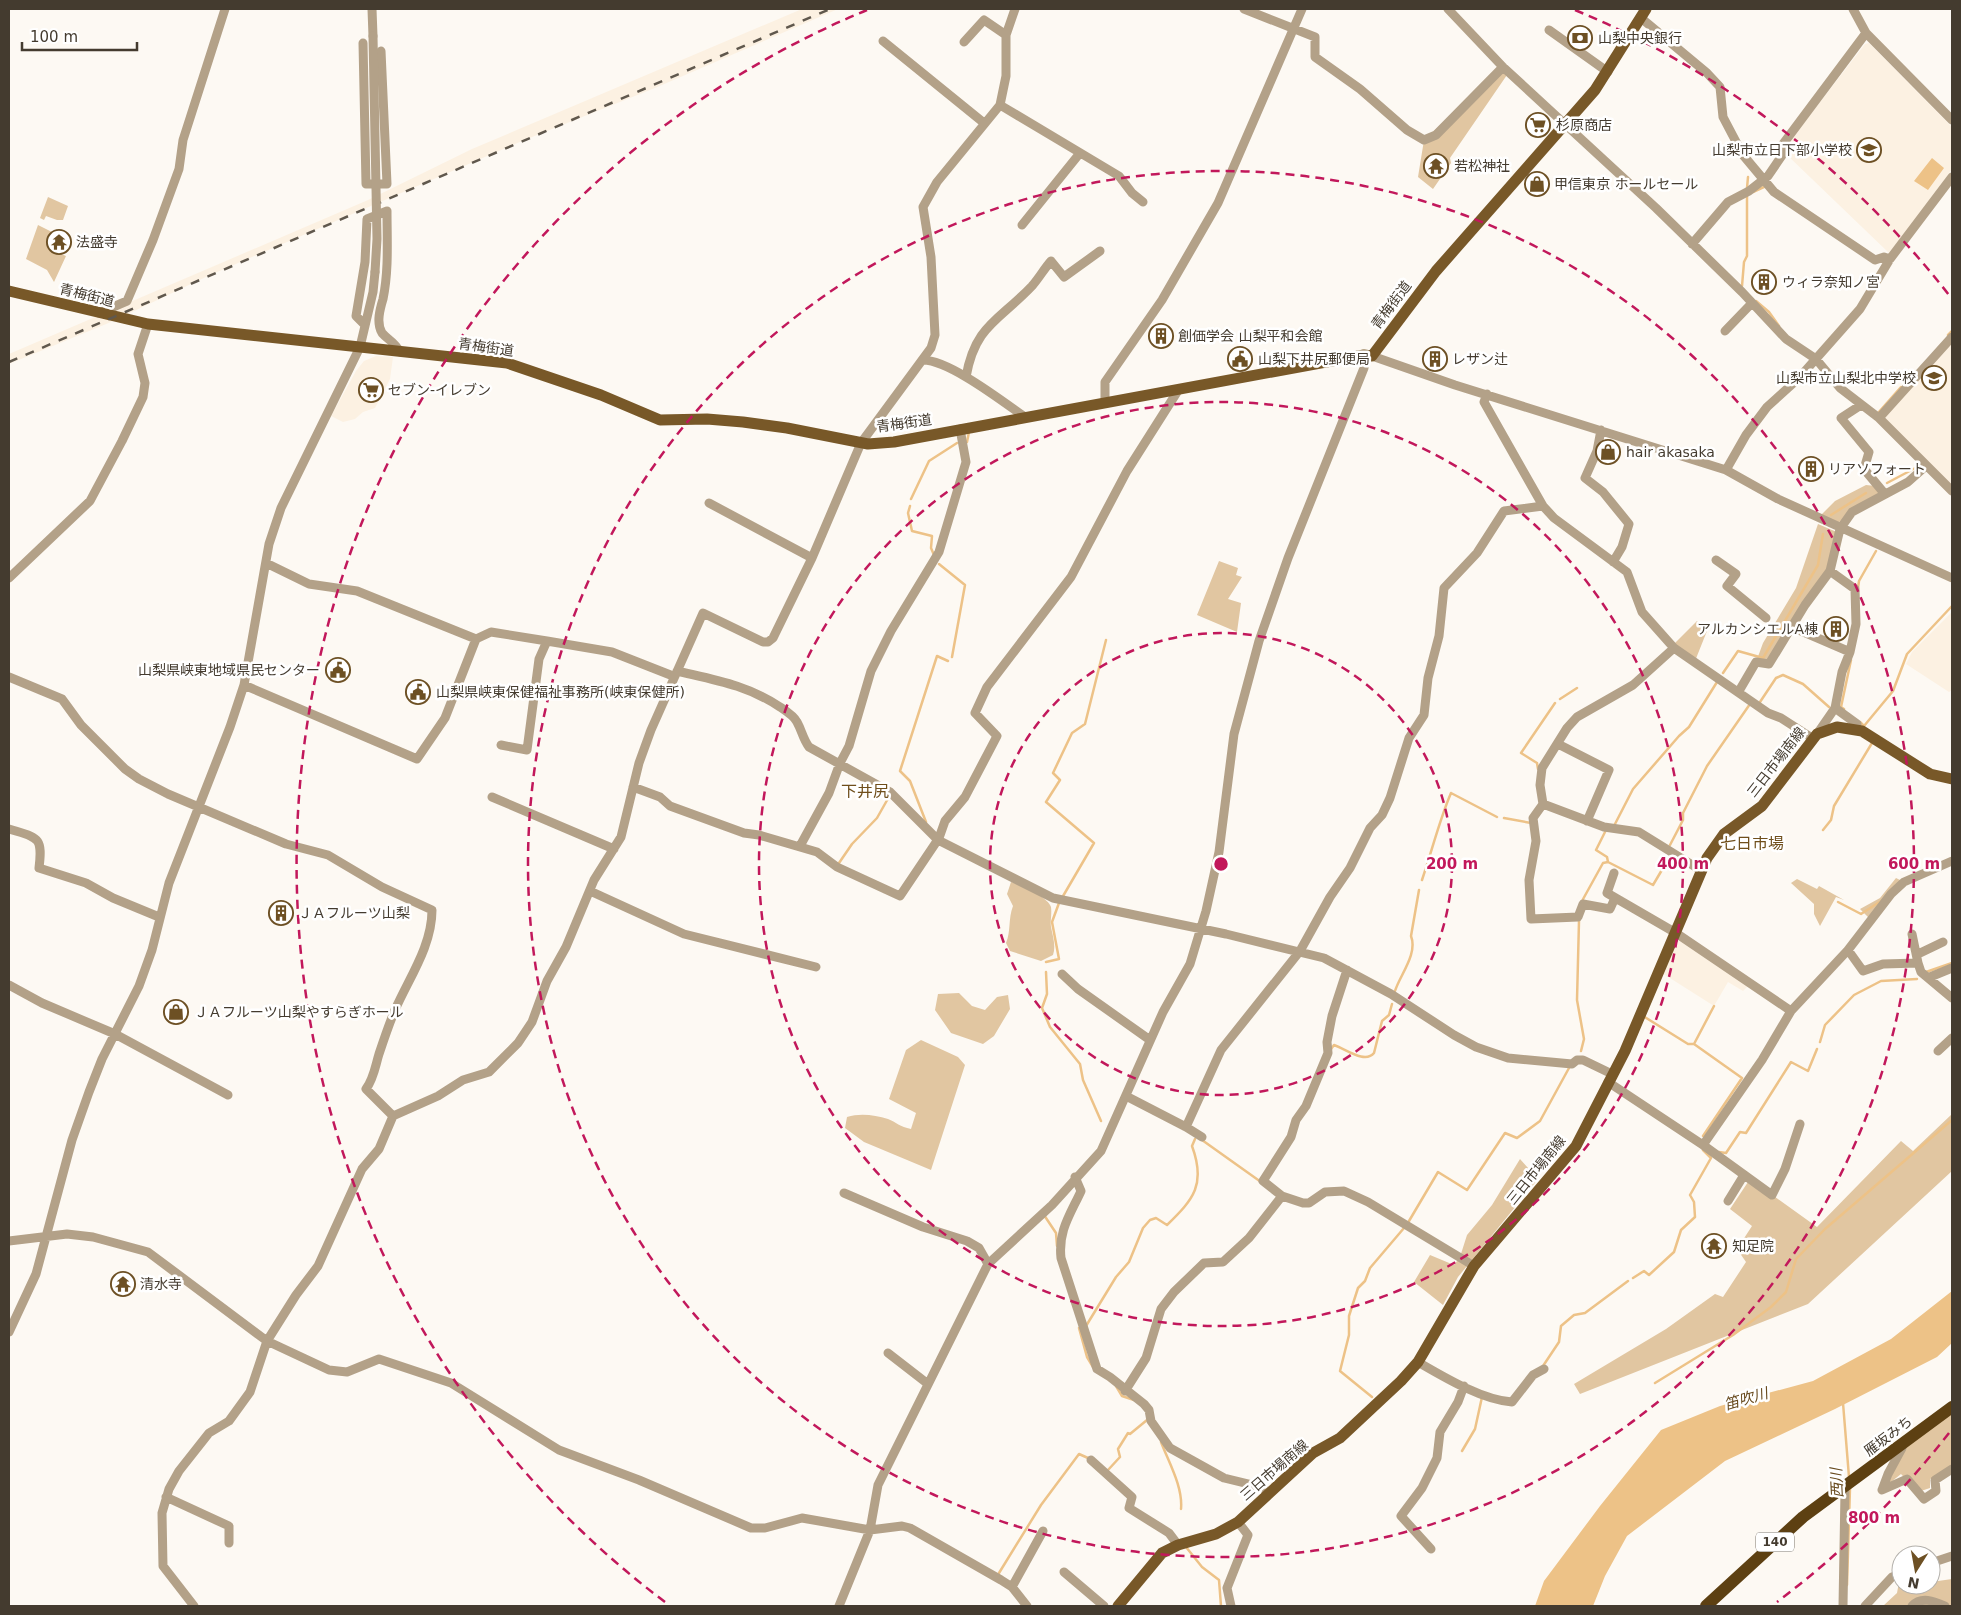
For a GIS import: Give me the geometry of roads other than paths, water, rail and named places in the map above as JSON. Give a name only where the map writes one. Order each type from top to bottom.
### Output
[{"type":"highway","name":"雁坂みち","points":[[1706,1606],[1784,1534],[1952,1407]]},
{"type":"main road","name":"青梅街道","points":[[9,291],[97,314],[148,324],[507,363],[601,395],[653,419],[744,422],[787,428],[861,443],[894,442],[1368,356],[1436,271],[1608,72],[1644,13]]},
{"type":"main road","name":"三日市場南線","points":[[1118,1606],[1162,1553],[1178,1545],[1216,1534],[1238,1522],[1313,1453],[1340,1438],[1402,1381],[1418,1362],[1474,1266],[1563,1164],[1576,1146],[1625,1051],[1702,871],[1717,842],[1762,806],[1815,736],[1837,727],[1856,729]]},
{"type":"main road","points":[[1856,729],[1930,774],[1952,779]]},
{"type":"street","points":[[97,314],[127,301],[154,240],[178,169],[183,140],[225,9]]},
{"type":"street","points":[[9,1332],[32,1286],[72,1140],[95,1076],[139,986],[152,950],[169,883],[230,728],[244,685],[269,544],[281,508],[360,347],[373,292],[377,239],[372,9]]},
{"type":"street","points":[[194,1606],[163,1566],[162,1513],[166,1497],[179,1471],[209,1433],[229,1422],[250,1392],[267,1341],[296,1295],[318,1266],[362,1169],[378,1149],[393,1116],[438,1096],[462,1080],[489,1072],[518,1043],[532,1022],[547,981],[566,947],[594,880],[621,837],[639,763],[675,674],[703,613],[763,642],[768,642],[773,638],[812,558],[861,443],[931,348],[935,335],[931,257],[923,207],[937,182],[1000,105],[1006,76],[1006,35],[1015,9]]},
{"type":"street","points":[[1244,9],[1315,37],[1315,57],[1360,89],[1407,130],[1424,140],[1436,135],[1503,67]]},
{"type":"street","points":[[1105,403],[1104,382],[1162,300],[1218,203],[1302,9]]},
{"type":"street","points":[[1448,9],[1503,67],[1566,122],[1752,303],[1786,339],[1816,359],[1840,388],[1878,418],[1952,491]]},
{"type":"street","points":[[1853,9],[1866,34],[1952,120]]},
{"type":"street","points":[[1644,13],[1720,87],[1723,117],[1743,155],[1766,183],[1821,224],[1875,260],[1884,257],[1890,259]]},
{"type":"street","points":[[964,42],[984,20],[1006,35]]},
{"type":"street","points":[[1548,30],[1608,72]]},
{"type":"street","points":[[1692,244],[1728,202],[1746,191],[1766,183],[1783,154],[1783,144],[1866,34]]},
{"type":"street","points":[[883,41],[984,123]]},
{"type":"street","points":[[363,43],[366,184],[386,184],[381,51]]},
{"type":"street","points":[[1000,105],[1119,176],[1132,193],[1143,202]]},
{"type":"street","points":[[1022,225],[1080,152]]},
{"type":"street","points":[[1726,470],[1746,435],[1767,407],[1799,378],[1860,309],[1890,259],[1952,177]]},
{"type":"street","points":[[365,325],[356,316],[366,262],[367,219],[387,210],[388,256],[385,286],[378,318],[382,332],[395,342],[400,352]]},
{"type":"street","points":[[966,378],[969,360],[983,330],[1031,286],[1051,261],[1064,277],[1100,251]]},
{"type":"street","points":[[1726,331],[1752,303]]},
{"type":"street","points":[[9,578],[90,501],[122,442],[143,397],[145,383],[138,354],[148,324]]},
{"type":"street","points":[[1878,418],[1952,337]]},
{"type":"street","points":[[839,1606],[870,1530],[878,1485],[988,1264],[1046,1211],[1100,1151],[1150,1040],[1190,964],[1219,852],[1231,750],[1244,694],[1278,585],[1368,356],[1726,470],[1778,500],[1952,578]]},
{"type":"street","points":[[923,360],[932,360],[966,378],[1025,417]]},
{"type":"street","points":[[633,787],[660,797],[670,806],[744,833],[800,846],[817,852],[837,868],[900,896],[940,836],[945,821],[965,797],[997,736],[974,713],[987,687],[1070,577],[1127,471],[1180,389]]},
{"type":"street","points":[[1486,394],[1484,402],[1543,506],[1554,518],[1626,572],[1642,612],[1674,648],[1739,691],[1768,713],[1815,736],[1835,708],[1842,672],[1850,652],[1856,624],[1855,589],[1830,571]]},
{"type":"street","points":[[1861,405],[1841,418],[1869,452],[1864,469],[1884,493]]},
{"type":"street","points":[[800,846],[829,793],[840,763],[849,746],[871,670],[891,631],[939,552],[966,462],[960,430]]},
{"type":"street","points":[[1601,430],[1597,451],[1585,478],[1603,492],[1629,524],[1622,547],[1613,562]]},
{"type":"street","points":[[1739,691],[1756,662],[1769,664],[1792,626],[1830,571],[1840,529],[1852,512],[1884,493],[1908,482],[1926,466]]},
{"type":"street","points":[[709,503],[812,558]]},
{"type":"street","points":[[1186,1127],[1221,1050],[1300,952],[1330,897],[1350,868],[1370,828],[1382,815],[1390,798],[1408,738],[1424,715],[1428,678],[1439,636],[1444,588],[1477,553],[1504,512],[1543,506]]},
{"type":"street","points":[[1716,560],[1736,574],[1727,586],[1766,618]]},
{"type":"street","points":[[266,563],[309,584],[357,591],[476,639]]},
{"type":"street","points":[[1792,626],[1850,652]]},
{"type":"street","points":[[244,685],[417,759],[445,718],[476,639],[491,632],[612,652],[675,674],[734,684],[759,693],[789,713],[797,722],[802,737],[809,747],[890,792],[940,836],[1053,898],[1200,929],[1324,958],[1348,970],[1476,1047],[1508,1058],[1572,1064],[1577,1060],[1583,1060],[1772,1195],[1786,1169],[1800,1124]]},
{"type":"street","points":[[501,745],[527,750],[539,658],[547,641]]},
{"type":"street","points":[[1615,898],[1610,909],[1583,904],[1578,917],[1531,919],[1528,880],[1536,840],[1533,818],[1543,804],[1540,785],[1542,768],[1577,717],[1634,685],[1674,648]]},
{"type":"street","points":[[9,677],[62,699],[81,725],[125,769],[168,794],[286,844],[328,855],[382,887],[432,910],[432,922],[414,974],[395,1009],[379,1054],[373,1080],[366,1089],[393,1116]]},
{"type":"street","points":[[1835,708],[1858,724],[1856,729]]},
{"type":"street","points":[[1558,744],[1608,770],[1586,821]]},
{"type":"street","points":[[492,798],[614,849]]},
{"type":"street","points":[[1543,804],[1604,827],[1639,832],[1702,871]]},
{"type":"street","points":[[9,829],[37,840],[42,847],[39,868],[86,883],[113,898],[160,917]]},
{"type":"street","points":[[1703,1146],[1762,1060],[1791,1011],[1848,950],[1891,894],[1904,882],[1952,861]]},
{"type":"street","points":[[1614,873],[1607,893],[1676,932],[1791,1011]]},
{"type":"street","points":[[590,891],[684,934],[816,968]]},
{"type":"street","points":[[1912,934],[1921,972],[1952,998]]},
{"type":"street","points":[[1848,950],[1863,971],[1883,964],[1918,958],[1943,942]]},
{"type":"street","points":[[1930,978],[1952,968]]},
{"type":"street","points":[[1348,970],[1332,1016],[1327,1042],[1328,1053],[1306,1106],[1296,1120],[1291,1137],[1263,1181],[1282,1196],[1303,1203],[1309,1203],[1325,1192],[1344,1191],[1368,1202],[1474,1266]]},
{"type":"street","points":[[1062,974],[1078,989],[1150,1040]]},
{"type":"street","points":[[9,985],[42,1003],[115,1034],[228,1096]]},
{"type":"street","points":[[1938,1052],[1952,1038]]},
{"type":"street","points":[[1126,1096],[1202,1137]]},
{"type":"street","points":[[1728,1201],[1744,1175]]},
{"type":"street","points":[[1075,1177],[1081,1191],[1059,1241],[1061,1258],[1097,1369],[1144,1404],[1149,1410],[1150,1421],[1170,1448],[1224,1478],[1261,1487],[1269,1493]]},
{"type":"street","points":[[844,1193],[923,1227],[967,1241],[979,1248],[988,1264]]},
{"type":"street","points":[[1125,1390],[1146,1358],[1161,1309],[1174,1292],[1204,1263],[1223,1262],[1249,1238],[1282,1196]]},
{"type":"street","points":[[9,1241],[67,1234],[93,1237],[148,1252],[267,1341],[339,1372],[355,1370],[373,1360],[379,1359],[450,1383],[559,1450],[639,1480],[751,1528],[765,1528],[802,1518],[870,1530],[902,1526],[910,1528],[1012,1587],[1028,1606]]},
{"type":"street","points":[[888,1353],[928,1384]]},
{"type":"street","points":[[1418,1362],[1464,1386],[1503,1402],[1512,1402],[1534,1375],[1544,1369]]},
{"type":"street","points":[[1431,1548],[1401,1516],[1422,1488],[1437,1458],[1440,1432],[1458,1402],[1464,1386]]},
{"type":"street","points":[[1898,1447],[1902,1448],[1882,1490],[1907,1479],[1924,1499],[1936,1491],[1935,1480],[1952,1469]]},
{"type":"street","points":[[1091,1460],[1132,1497],[1129,1508],[1169,1533],[1178,1545]]},
{"type":"street","points":[[1843,1606],[1847,1488]]},
{"type":"street","points":[[166,1497],[229,1526],[229,1543]]},
{"type":"street","points":[[1231,1606],[1227,1588],[1248,1535],[1238,1522]]},
{"type":"street","points":[[1012,1587],[1043,1531]]},
{"type":"street","points":[[1064,1572],[1104,1606]]},
{"type":"street","points":[[1865,1606],[1891,1579]]},
{"type":"street","points":[[1912,1606],[1916,1602],[1926,1600],[1945,1606]]},
{"type":"waterway","points":[[1747,188],[1748,177]]},
{"type":"waterway","points":[[1753,192],[1766,186]]},
{"type":"waterway","points":[[1742,286],[1744,262],[1747,256],[1747,196]]},
{"type":"waterway","points":[[1756,301],[1769,312],[1779,326]]},
{"type":"waterway","points":[[1948,335],[1952,331]]},
{"type":"waterway","points":[[1878,413],[1901,387]]},
{"type":"waterway","points":[[967,442],[969,432]]},
{"type":"waterway","points":[[911,499],[929,461],[957,443]]},
{"type":"waterway","points":[[1887,483],[1921,465]]},
{"type":"waterway","points":[[1831,515],[1866,493]]},
{"type":"waterway","points":[[910,506],[908,513],[912,531],[932,536],[931,548],[934,555]]},
{"type":"waterway","points":[[1723,673],[1738,651],[1763,658],[1818,565],[1823,534]]},
{"type":"waterway","points":[[1858,588],[1859,581],[1876,551]]},
{"type":"waterway","points":[[939,564],[965,585],[952,657]]},
{"type":"waterway","points":[[1860,722],[1864,726],[1893,691],[1907,654],[1952,606]]},
{"type":"waterway","points":[[1046,962],[1059,959],[1052,922],[1059,903],[1094,843],[1046,802],[1060,780],[1053,773],[1072,733],[1085,724],[1106,640]]},
{"type":"waterway","points":[[926,822],[910,781],[900,771],[937,656],[948,661]]},
{"type":"waterway","points":[[1844,709],[1841,707],[1851,660]]},
{"type":"waterway","points":[[1760,702],[1776,678],[1783,675],[1803,684],[1829,707]]},
{"type":"waterway","points":[[1615,824],[1633,789],[1689,727],[1717,682]]},
{"type":"waterway","points":[[1560,699],[1577,688]]},
{"type":"waterway","points":[[1538,769],[1537,763],[1521,753],[1555,703]]},
{"type":"waterway","points":[[1670,845],[1683,820],[1683,813],[1707,766],[1750,704]]},
{"type":"waterway","points":[[1823,830],[1831,820],[1834,806],[1872,743]]},
{"type":"waterway","points":[[1422,880],[1451,793],[1497,817]]},
{"type":"waterway","points":[[839,863],[852,844],[877,818],[890,795]]},
{"type":"waterway","points":[[1504,818],[1531,823]]},
{"type":"waterway","points":[[1582,901],[1603,863],[1608,862],[1607,857],[1596,850],[1605,832]]},
{"type":"waterway","points":[[1608,862],[1653,885],[1669,858]]},
{"type":"waterway","points":[[1395,991],[1408,964],[1412,950],[1411,936],[1419,890]]},
{"type":"waterway","points":[[1838,902],[1861,914],[1881,901]]},
{"type":"waterway","points":[[1579,921],[1577,1000],[1584,1039],[1581,1051]]},
{"type":"waterway","points":[[1926,972],[1952,963]]},
{"type":"waterway","points":[[1046,972],[1047,994],[1042,1008],[1050,1027],[1080,1064],[1083,1080],[1101,1121]]},
{"type":"waterway","points":[[1820,1042],[1825,1025],[1854,995],[1881,981],[1917,979]]},
{"type":"waterway","points":[[1331,1049],[1334,1045],[1355,1055],[1370,1056],[1374,1053],[1382,1021],[1389,1015],[1392,1004]]},
{"type":"waterway","points":[[1703,1136],[1742,1078],[1694,1044],[1714,1006]]},
{"type":"waterway","points":[[1643,1016],[1688,1044],[1694,1044]]},
{"type":"waterway","points":[[1719,1152],[1726,1153],[1740,1132],[1746,1133],[1791,1062],[1808,1071],[1817,1049]]},
{"type":"waterway","points":[[1409,1221],[1438,1172],[1467,1190],[1505,1133],[1517,1138],[1540,1121],[1569,1068]]},
{"type":"waterway","points":[[1655,1383],[1733,1335],[1771,1307],[1786,1292],[1796,1259],[1825,1229],[1952,1120]]},
{"type":"waterway","points":[[1086,1326],[1116,1277],[1129,1262],[1143,1228],[1150,1220],[1156,1218],[1167,1225],[1190,1199],[1195,1190],[1198,1171],[1192,1146],[1195,1139]]},
{"type":"waterway","points":[[1202,1140],[1261,1182]]},
{"type":"waterway","points":[[1633,1278],[1644,1271],[1649,1275],[1674,1252],[1681,1230],[1695,1217],[1694,1202],[1690,1195],[1711,1158],[1703,1150]]},
{"type":"waterway","points":[[1044,1215],[1056,1233],[1057,1246]]},
{"type":"waterway","points":[[1372,1397],[1340,1371],[1349,1335],[1349,1316],[1358,1288],[1365,1281],[1370,1268],[1404,1228]]},
{"type":"waterway","points":[[1543,1366],[1559,1342],[1561,1326],[1574,1315],[1585,1313],[1628,1281]]},
{"type":"waterway","points":[[1079,1328],[1087,1357],[1093,1367]]},
{"type":"waterway","points":[[1116,1386],[1122,1396],[1134,1400]]},
{"type":"waterway","points":[[1462,1451],[1475,1429],[1482,1397]]},
{"type":"waterway","name":"西川","points":[[1843,1403],[1849,1477]]},
{"type":"waterway","points":[[1108,1470],[1120,1457],[1118,1449],[1128,1433],[1130,1434],[1147,1420]]},
{"type":"waterway","points":[[1161,1442],[1178,1484],[1181,1509]]},
{"type":"waterway","points":[[999,1573],[1041,1505],[1079,1454],[1088,1458]]},
{"type":"waterway","name":"西川","points":[[1847,1585],[1850,1488]]},
{"type":"waterway","points":[[1186,1547],[1202,1567],[1219,1580],[1221,1606]]},
{"type":"tunnel","points":[[1836,1474],[1845,1491]]},
{"type":"railway","points":[[9,362],[830,9]]},
{"type":"place","name":"山梨中央銀行","points":[[1580,38]]},
{"type":"place","name":"杉原商店","points":[[1538,125]]},
{"type":"place","name":"山梨市立日下部小学校","points":[[1869,150]]},
{"type":"place","name":"若松神社","points":[[1436,166]]},
{"type":"place","name":"甲信東京 ホールセール","points":[[1537,184]]},
{"type":"place","name":"法盛寺","points":[[59,242]]},
{"type":"place","name":"ウィラ奈知ノ宮","points":[[1764,282]]},
{"type":"place","name":"創価学会 山梨平和会館","points":[[1161,336]]},
{"type":"place","name":"山梨下井尻郵便局","points":[[1240,359]]},
{"type":"place","name":"レザン辻","points":[[1435,359]]},
{"type":"place","name":"山梨市立山梨北中学校","points":[[1934,378]]},
{"type":"place","name":"セブン-イレブン","points":[[371,390]]},
{"type":"place","name":"hair akasaka","points":[[1608,452]]},
{"type":"place","name":"リアソフォート","points":[[1811,469]]},
{"type":"place","name":"アルカンシエルA棟","points":[[1836,629]]},
{"type":"place","name":"山梨県峡東地域県民センター","points":[[338,670]]},
{"type":"place","name":"山梨県峡東保健福祉事務所(峡東保健所)","points":[[418,692]]},
{"type":"place","name":"ＪＡフルーツ山梨","points":[[281,913]]},
{"type":"place","name":"ＪＡフルーツ山梨やすらぎホール","points":[[176,1012]]},
{"type":"place","name":"知足院","points":[[1714,1246]]},
{"type":"place","name":"清水寺","points":[[123,1284]]},
{"type":"district","name":"下井尻","points":[[865,791]]},
{"type":"district","name":"七日市場","points":[[1752,843]]},
{"type":"water label","name":"笛吹川","points":[[1746,1399]]}]
